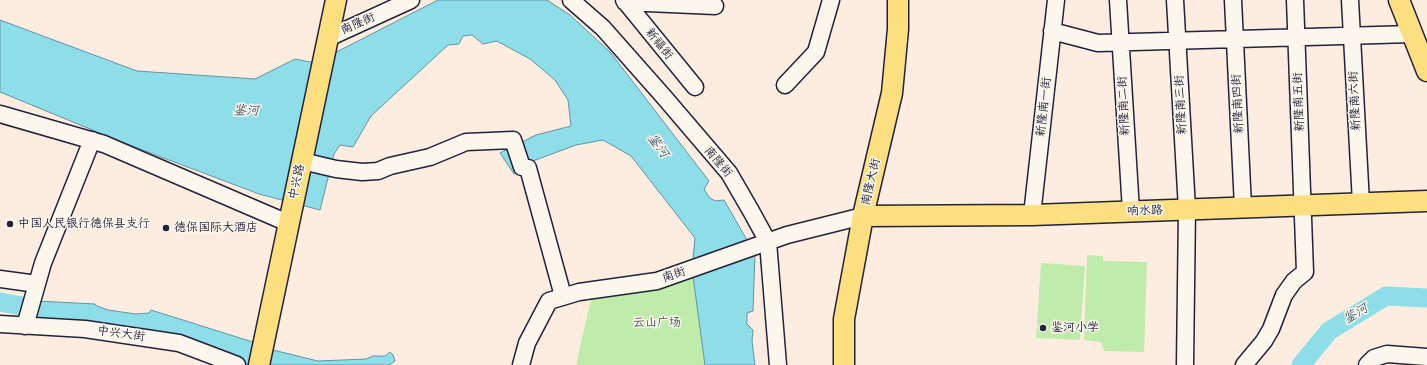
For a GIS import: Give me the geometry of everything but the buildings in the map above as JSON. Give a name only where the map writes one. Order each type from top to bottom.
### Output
[{"type":"main road","name":"中兴路","points":[[259,365],[336,0]]},
{"type":"main road","name":"南隆大街","points":[[844,365],[844,319],[863,216],[892,93],[898,29],[898,0]]},
{"type":"main road","points":[[1399,0],[1427,71]]},
{"type":"main road","name":"响水路","points":[[863,216],[1032,214],[1427,201]]},
{"type":"street","name":"南隆街","points":[[328,38],[411,0]]},
{"type":"street","name":"南隆街","points":[[571,0],[603,28],[623,50],[729,174],[768,242],[778,365]]},
{"type":"street","points":[[785,85],[816,52],[831,0]]},
{"type":"street","name":"新隆南一街","points":[[1032,214],[1056,0]]},
{"type":"street","name":"新隆南二街","points":[[1118,0],[1130,211]]},
{"type":"street","name":"新隆南三街","points":[[1175,0],[1187,209],[1185,365]]},
{"type":"street","name":"新隆南四街","points":[[1233,0],[1243,207]]},
{"type":"street","name":"新隆南五街","points":[[1244,365],[1264,342],[1271,329],[1284,295],[1294,281],[1305,272],[1295,0]]},
{"type":"street","name":"新隆南六街","points":[[1350,0],[1361,203]]},
{"type":"street","points":[[624,1],[715,6]]},
{"type":"street","name":"新福街","points":[[624,1],[695,87]]},
{"type":"street","points":[[1052,31],[1098,43],[1412,34]]},
{"type":"street","points":[[0,114],[104,144],[290,216]]},
{"type":"street","points":[[25,326],[42,263],[92,140]]},
{"type":"street","points":[[302,161],[336,169],[362,172],[378,171],[390,166],[430,157],[466,142],[513,140],[522,166],[528,168],[563,296]]},
{"type":"street","name":"南街","points":[[521,365],[526,343],[549,301],[579,292],[657,282],[787,235],[863,216]]},
{"type":"street","points":[[0,279],[37,284]]},
{"type":"street","name":"中兴大街","points":[[0,324],[85,329],[179,342],[237,365]]},
{"type":"street","points":[[1366,365],[1374,358],[1387,354],[1427,357]]},
{"type":"green space","points":[[1087,255],[1103,256],[1103,261],[1147,262],[1144,352],[1104,351],[1101,342],[1084,340]]},
{"type":"green space","points":[[1041,263],[1085,266],[1080,340],[1036,338]]},
{"type":"green space","name":"云山广场","points":[[692,269],[705,365],[576,365],[593,290]]},
{"type":"water","points":[[438,0],[547,0],[570,15],[610,52],[709,181],[704,189],[709,197],[715,201],[724,200],[755,254],[753,311],[747,313],[747,324],[753,330],[752,341],[755,365],[705,365],[692,269],[695,238],[631,156],[603,140],[576,145],[533,161],[514,174],[500,153],[536,135],[571,126],[568,100],[555,80],[530,59],[497,41],[483,44],[472,35],[463,36],[459,44],[448,45],[371,116],[353,147],[340,145],[334,154],[320,210],[259,194],[124,143],[0,92],[0,20],[137,71],[255,79],[295,59],[315,63]]},
{"type":"water","points":[[37,301],[95,304],[108,310],[136,314],[149,313],[151,310],[256,343],[251,363],[249,365],[218,354],[33,318]]},
{"type":"water","points":[[269,349],[318,361],[366,359],[373,356],[385,356],[390,352],[395,361],[389,365],[268,365]]},
{"type":"waterway","name":"鉴河","points":[[1301,365],[1329,331],[1386,296],[1427,298]]},
{"type":"waterway","points":[[0,302],[22,306]]},
{"type":"place","name":"中国人民银行德保县支行","points":[[10,224]]},
{"type":"place","name":"德保国际大酒店","points":[[166,228]]},
{"type":"place","name":"鉴河小学","points":[[1043,328]]}]
